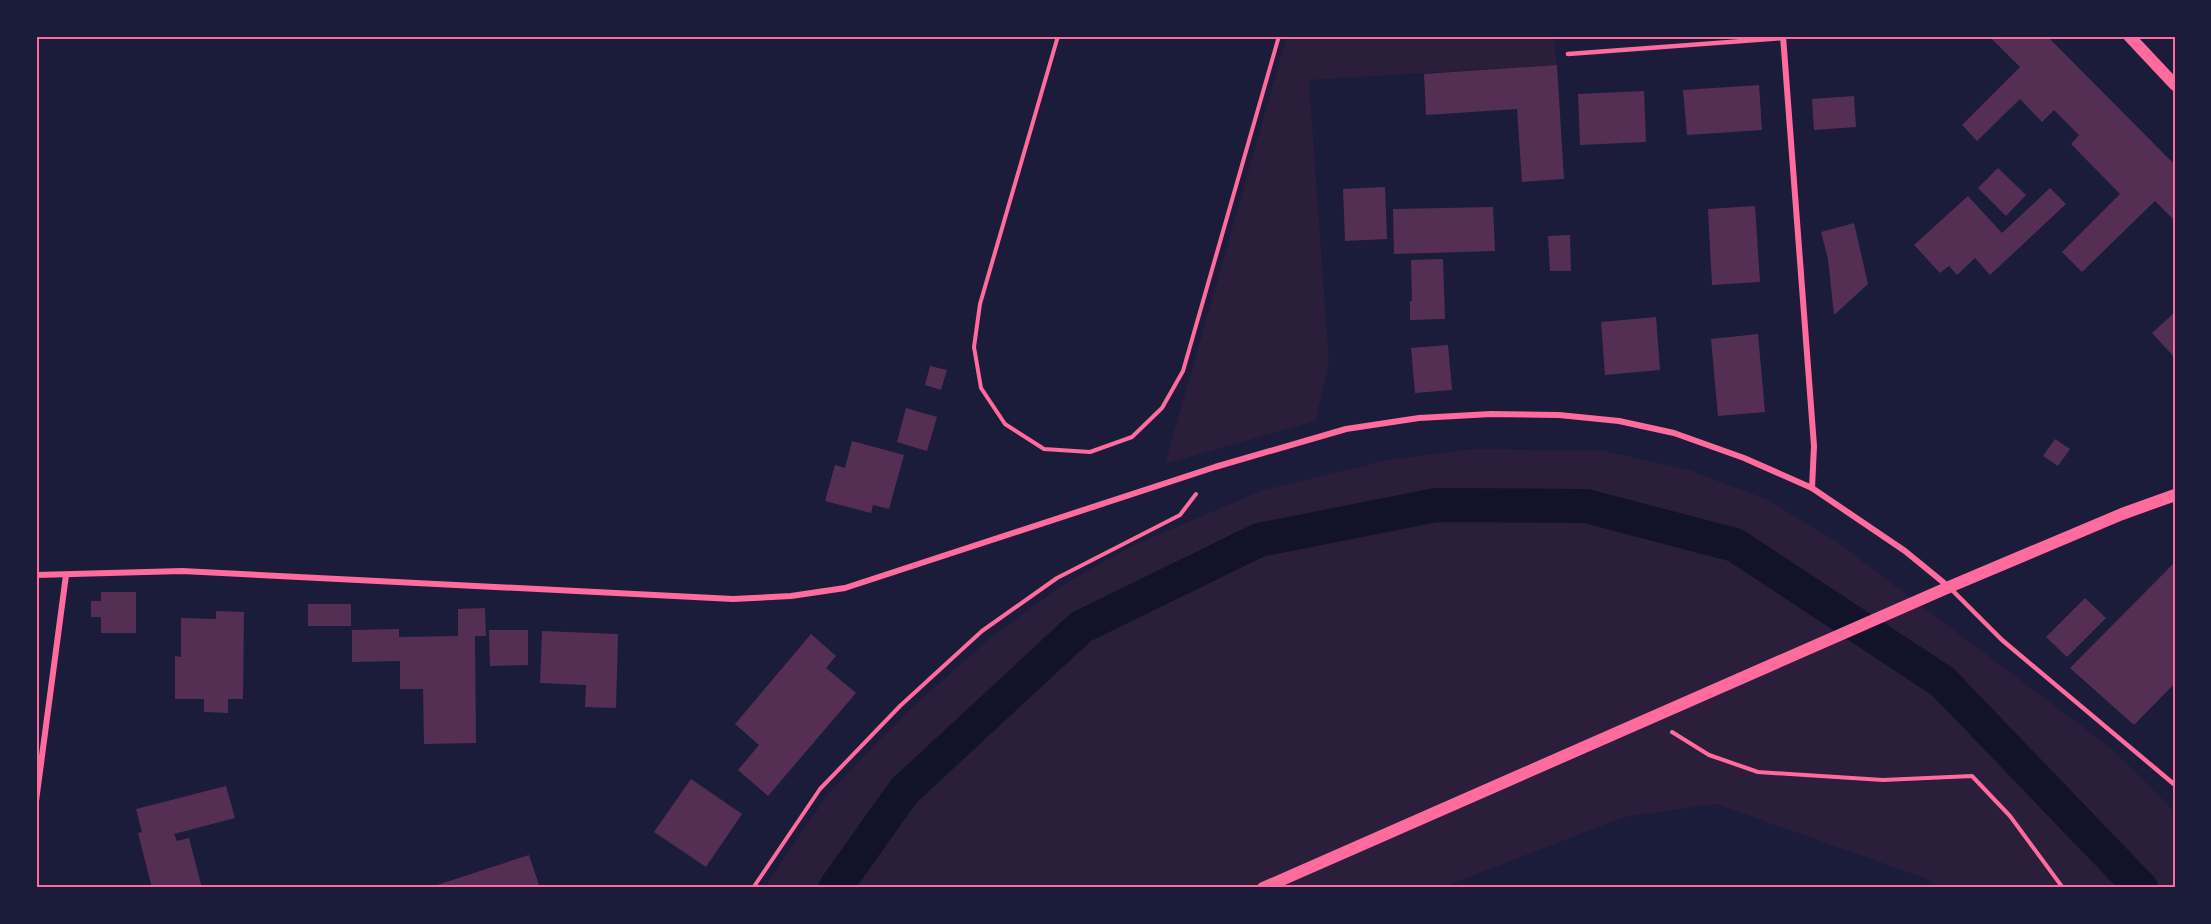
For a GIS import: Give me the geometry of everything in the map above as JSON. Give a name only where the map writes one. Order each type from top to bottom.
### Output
[{"type":"main road","points":[[2129,36],[2175,85]]},
{"type":"main road","points":[[1263,888],[1810,650],[1949,587],[2122,514],[2175,495]]},
{"type":"street","points":[[1783,37],[1814,446],[1812,488]]},
{"type":"street","points":[[36,574],[182,571],[733,599],[791,596],[845,588],[1215,467],[1346,429],[1419,418],[1491,414],[1559,415],[1619,421],[1674,433],[1744,458],[1812,488],[1905,551],[1949,587]]},
{"type":"street","points":[[36,801],[66,575]]},
{"type":"lane","points":[[1568,54],[1783,37]]},
{"type":"lane","points":[[1949,587],[2002,640],[2175,785]]},
{"type":"path","points":[[1058,36],[980,304],[974,347],[981,388],[1005,423],[1044,449],[1090,452],[1132,436],[1162,408],[1183,371],[1279,36]]},
{"type":"path","points":[[753,888],[820,789],[900,706],[982,631],[1057,578],[1180,515],[1215,467]]},
{"type":"path","points":[[1651,719],[1709,755],[1758,772],[1883,780],[1972,776],[2010,816],[2063,888]]},
{"type":"shaded area","points":[[1287,36],[1578,36],[1554,38],[1557,65],[1309,80],[1329,363],[1315,421],[1165,464]]},
{"type":"shaded area","points":[[1473,449],[1605,451],[1692,471],[1766,499],[1837,542],[2112,749],[2168,805],[2175,813],[2175,888],[1940,888],[1924,878],[1716,804],[1624,817],[1441,888],[764,888],[827,795],[906,713],[990,638],[1061,586],[1132,546],[1261,491],[1387,460]]},
{"type":"building","points":[[1989,36],[2047,36],[2175,165],[2175,221],[2155,201],[2082,272],[2062,252],[2120,194],[2071,144],[2079,135],[2054,110],[2042,122],[2020,99],[1977,141],[1962,125],[2020,67]]},
{"type":"building","points":[[1557,65],[1564,179],[1522,182],[1517,109],[1426,115],[1424,74]]},
{"type":"building","points":[[1759,85],[1762,130],[1687,135],[1683,90]]},
{"type":"building","points":[[1644,91],[1646,142],[1580,145],[1578,94]]},
{"type":"building","points":[[1854,96],[1856,127],[1814,130],[1812,99]]},
{"type":"building","points":[[1998,168],[2026,195],[2006,216],[1978,188]]},
{"type":"building","points":[[1385,187],[1387,239],[1345,241],[1343,189]]},
{"type":"building","points":[[2050,188],[2066,204],[1990,275],[1975,258],[1957,275],[1949,266],[1940,273],[1914,245],[1968,196],[2002,233]]},
{"type":"building","points":[[1755,206],[1760,282],[1712,285],[1708,209]]},
{"type":"building","points":[[1493,207],[1495,251],[1394,254],[1393,209]]},
{"type":"building","points":[[1854,223],[1868,284],[1834,315],[1828,259],[1821,232]]},
{"type":"building","points":[[1570,235],[1571,271],[1550,271],[1548,236]]},
{"type":"building","points":[[1443,259],[1445,319],[1410,320],[1411,260]]},
{"type":"building","points":[[2175,312],[2175,358],[2152,333]]},
{"type":"building","points":[[1656,317],[1660,370],[1605,375],[1601,322]]},
{"type":"building","points":[[1758,334],[1765,412],[1718,416],[1711,339]]},
{"type":"building","points":[[1448,345],[1452,390],[1415,393],[1411,348]]},
{"type":"building","points":[[930,366],[947,370],[941,390],[925,385]]},
{"type":"building","points":[[906,408],[937,417],[927,451],[897,442]]},
{"type":"building","points":[[2055,439],[2070,449],[2058,466],[2043,456]]},
{"type":"building","points":[[852,441],[904,455],[889,509],[873,505],[871,513],[825,501],[835,465],[845,468]]},
{"type":"building","points":[[2175,562],[2175,683],[2134,725],[2070,668]]},
{"type":"building","points":[[101,592],[136,592],[136,633],[101,633],[101,617],[91,617],[91,601],[101,601]]},
{"type":"building","points":[[2085,598],[2106,618],[2067,657],[2046,637]]},
{"type":"building","points":[[308,604],[351,604],[351,626],[308,626]]},
{"type":"building","points":[[485,608],[486,636],[475,636],[476,743],[424,744],[423,689],[400,689],[400,661],[352,662],[352,630],[399,629],[399,637],[458,636],[458,609]]},
{"type":"building","points":[[216,611],[244,612],[243,699],[228,699],[228,713],[204,712],[204,699],[175,699],[175,656],[181,657],[181,618],[216,619]]},
{"type":"building","points":[[489,630],[528,630],[528,665],[490,666]]},
{"type":"building","points":[[542,631],[618,634],[616,708],[585,707],[586,685],[540,683]]},
{"type":"building","points":[[811,634],[836,656],[826,668],[856,693],[768,796],[738,770],[759,745],[735,724]]},
{"type":"building","points":[[691,779],[742,814],[706,867],[654,832]]},
{"type":"building","points":[[226,786],[235,818],[174,834],[177,841],[189,838],[202,888],[152,888],[138,833],[142,832],[136,809]]},
{"type":"building","points":[[529,855],[540,888],[428,888]]},
{"type":"waterway","points":[[835,888],[904,791],[1081,627],[1259,540],[1436,505],[1586,506],[1735,545],[1943,682],[2141,888]]}]
